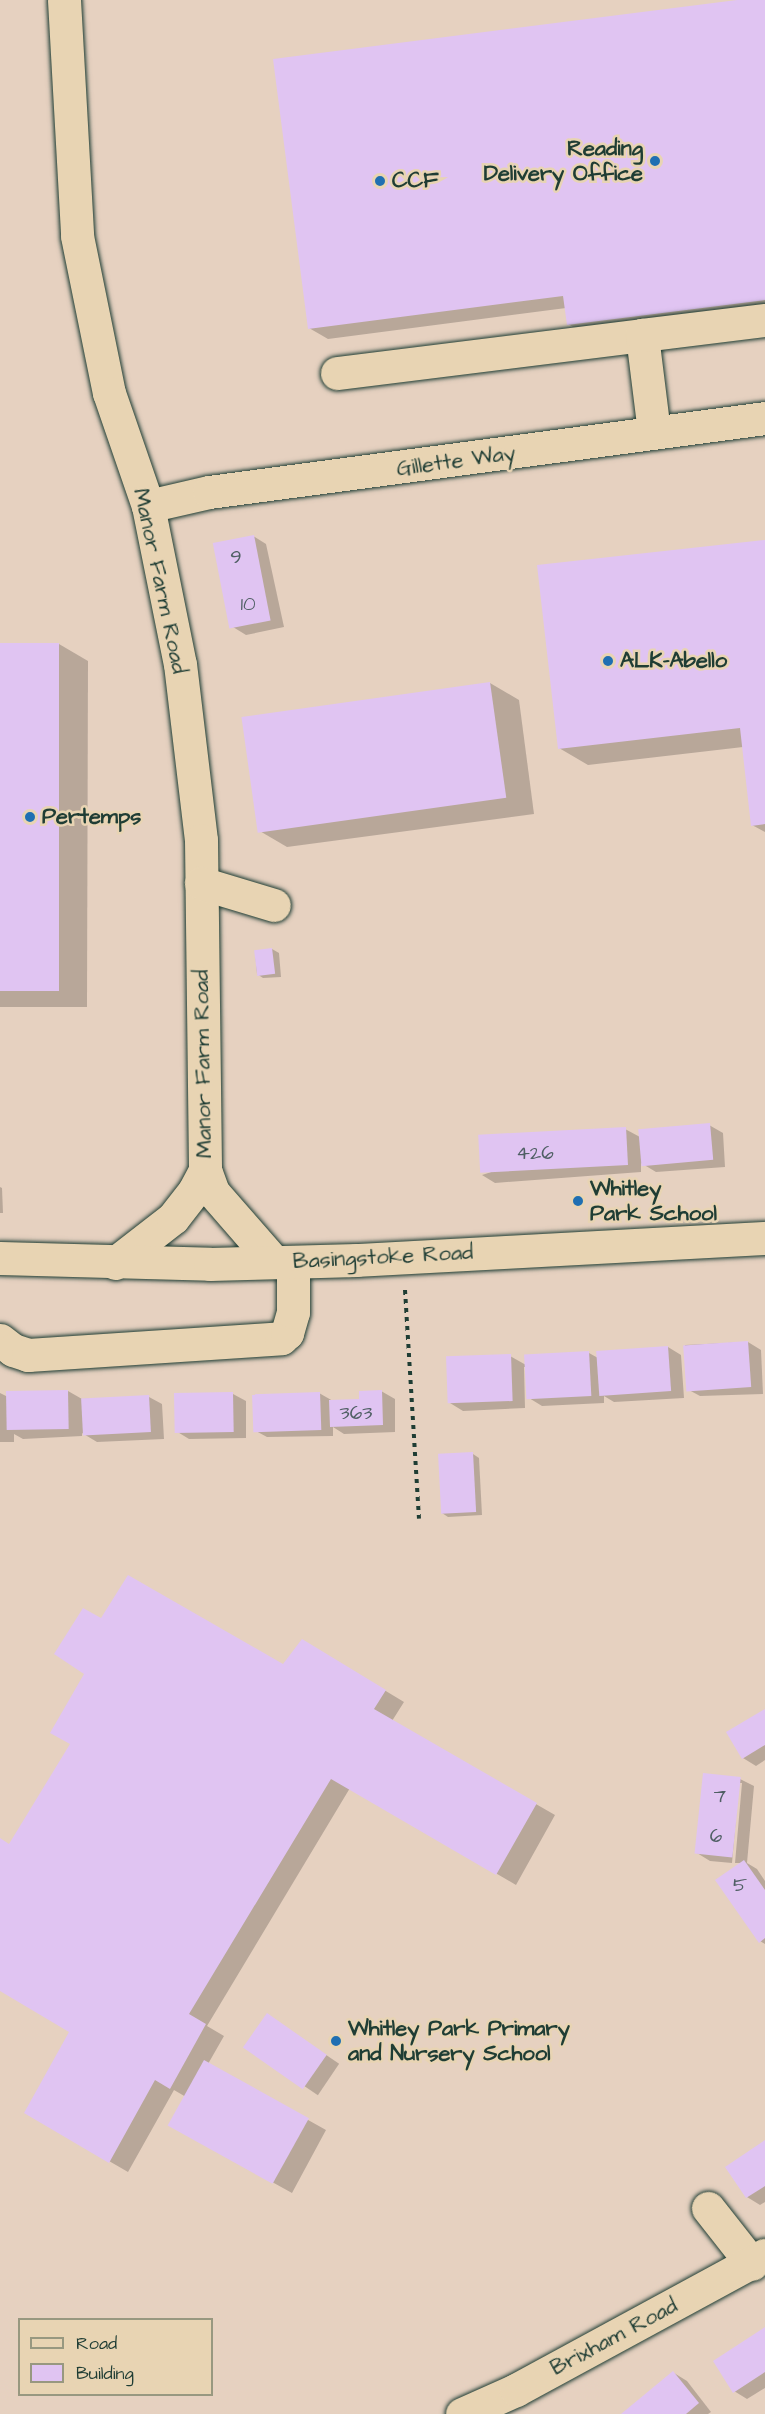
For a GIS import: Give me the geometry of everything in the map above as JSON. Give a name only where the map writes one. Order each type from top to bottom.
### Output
[{"type":"street","name":"Manor Farm Road","points":[[64,0],[77,236],[110,393],[147,506],[180,664],[201,840],[205,1170],[213,1192],[283,1262]]},
{"type":"street","points":[[337,374],[765,320]]},
{"type":"street","points":[[642,335],[654,432]]},
{"type":"street","name":"Gillette Way","points":[[147,506],[210,492],[464,460],[765,418]]},
{"type":"street","points":[[201,883],[274,905]]},
{"type":"street","name":"Manor Farm Road","points":[[115,1263],[173,1218],[194,1191],[205,1170]]},
{"type":"street","name":"Basingstoke Road","points":[[0,1258],[115,1263],[283,1262],[765,1238]]},
{"type":"street","points":[[0,1340],[13,1350],[28,1355],[281,1338],[288,1334],[292,1318],[283,1262]]},
{"type":"street","points":[[708,2208],[759,2259]]},
{"type":"street","name":"Brixham Road","points":[[462,2414],[516,2390],[759,2259]]},
{"type":"path","points":[[403,1257],[419,1519]]},
{"type":"building","points":[[737,0],[765,0],[765,300],[567,325],[563,296],[308,329],[273,59]]},
{"type":"building","points":[[254,535],[271,620],[229,628],[213,543]]},
{"type":"building","points":[[765,540],[765,824],[751,826],[740,728],[558,749],[537,565]]},
{"type":"building","name":"Pertemps","points":[[0,643],[59,643],[59,991],[0,991]]},
{"type":"building","points":[[490,682],[506,798],[258,833],[241,717]]},
{"type":"building","points":[[272,948],[275,974],[257,976],[254,950]]},
{"type":"building","points":[[710,1123],[713,1160],[641,1166],[638,1129]]},
{"type":"building","points":[[626,1127],[628,1165],[480,1173],[478,1135]]},
{"type":"building","points":[[748,1341],[751,1387],[686,1391],[683,1346]]},
{"type":"building","points":[[668,1346],[671,1391],[599,1396],[596,1351]]},
{"type":"building","points":[[589,1351],[591,1396],[526,1399],[524,1354]]},
{"type":"building","points":[[511,1354],[513,1401],[448,1403],[446,1356]]},
{"type":"building","points":[[68,1390],[69,1429],[7,1430],[6,1391]]},
{"type":"building","points":[[382,1390],[383,1425],[330,1427],[329,1400],[359,1399],[359,1391]]},
{"type":"building","points":[[233,1392],[234,1432],[175,1433],[174,1393]]},
{"type":"building","points":[[320,1392],[321,1430],[253,1432],[252,1394]]},
{"type":"building","points":[[149,1395],[151,1432],[83,1436],[81,1399]]},
{"type":"building","points":[[473,1452],[476,1512],[441,1514],[438,1454]]},
{"type":"building","points":[[128,1575],[283,1664],[302,1639],[386,1690],[374,1709],[537,1803],[496,1875],[331,1779],[189,2014],[206,2024],[170,2089],[155,2080],[109,2163],[24,2113],[69,2032],[0,1991],[0,1838],[9,1844],[70,1744],[50,1733],[84,1674],[54,1654],[83,1608],[101,1618]]},
{"type":"building","points":[[765,1709],[765,1745],[742,1759],[726,1732]]},
{"type":"building","points":[[703,1773],[741,1777],[732,1858],[695,1854]]},
{"type":"building","points":[[744,1860],[765,1890],[765,1938],[759,1943],[715,1880]]},
{"type":"building","points":[[267,2013],[327,2055],[303,2089],[243,2047]]},
{"type":"building","points":[[204,2060],[309,2118],[273,2184],[168,2126]]},
{"type":"building","points":[[765,2140],[765,2186],[746,2198],[725,2167]]},
{"type":"building","points":[[765,2327],[765,2372],[733,2393],[713,2361]]},
{"type":"building","points":[[673,2371],[699,2403],[686,2414],[621,2414]]},
{"type":"place","name":"Reading Delivery Office","points":[[655,161]]},
{"type":"place","name":"CCF","points":[[380,181]]},
{"type":"place","name":"ALK-Abello","points":[[608,661]]},
{"type":"place","name":"Pertemps","points":[[30,817]]},
{"type":"place","name":"Whitley Park School","points":[[578,1201]]},
{"type":"place","name":"Whitley Park Primary and Nursery School","points":[[336,2041]]}]
